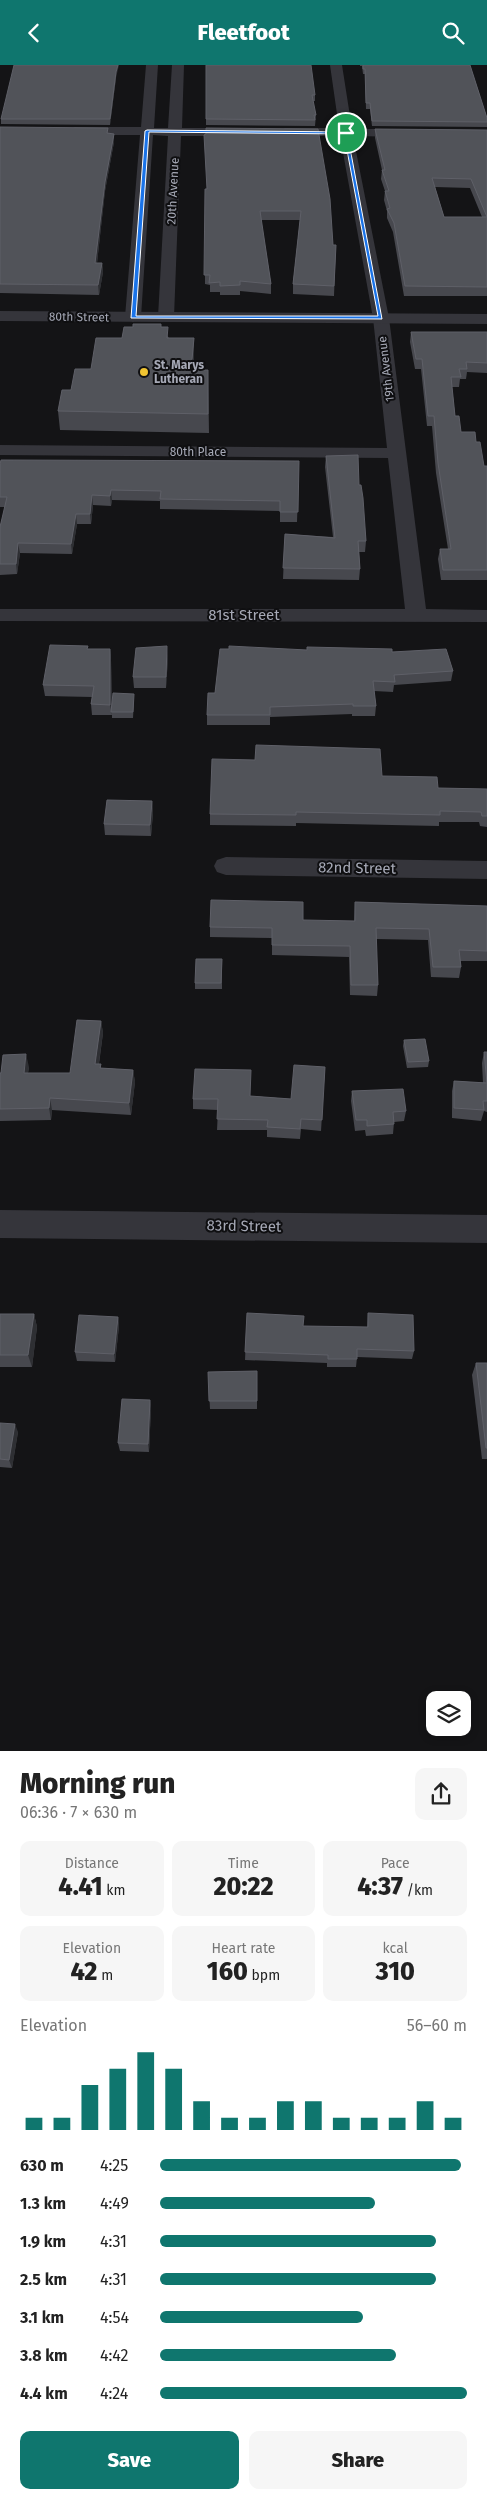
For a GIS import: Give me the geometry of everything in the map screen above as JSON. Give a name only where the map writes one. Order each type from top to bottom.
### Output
[{"type":"street","name":"20th Avenue","points":[[133,317],[152,65]]},
{"type":"street","name":"20th Avenue","points":[[166,317],[178,65]]},
{"type":"street","name":"19th Avenue","points":[[336,65],[346,133],[381,318],[416,615]]},
{"type":"street","points":[[59,131],[251,132]]},
{"type":"street","points":[[270,132],[421,133]]},
{"type":"street","name":"80th Street","points":[[0,315],[487,319]]},
{"type":"street","name":"80th Place","points":[[0,450],[396,453]]},
{"type":"street","name":"81st Street","points":[[0,615],[487,616]]},
{"type":"street","name":"82nd Street","points":[[226,866],[487,870]]},
{"type":"street","name":"83rd Street","points":[[0,1223],[487,1229]]},
{"type":"building","points":[[14,65],[118,65],[110,119],[1,119]]},
{"type":"building","points":[[206,65],[311,65],[315,95],[312,95],[316,115],[314,115],[315,120],[206,119]]},
{"type":"building","points":[[363,65],[470,65],[487,122],[372,121],[370,103],[366,103],[365,69],[363,69]]},
{"type":"building","points":[[0,127],[108,128],[107,133],[114,134],[105,182],[95,263],[102,263],[98,285],[0,284]]},
{"type":"building","points":[[206,128],[318,129],[330,199],[333,245],[336,245],[334,286],[293,284],[301,211],[260,211],[271,284],[240,281],[240,285],[220,286],[220,282],[209,283],[210,275],[204,275],[205,189],[207,189],[204,135],[206,134]]},
{"type":"building","points":[[375,129],[487,130],[487,217],[487,287],[405,286],[394,223],[387,209],[390,208],[385,191],[389,191],[382,170],[385,170]],"holes":[[[432,178],[471,179],[487,217],[444,217]]]},
{"type":"building","name":"St. Marys Lutheran","points":[[133,324],[161,324],[161,327],[168,327],[167,338],[194,338],[191,370],[208,370],[208,414],[58,411],[62,390],[71,390],[75,369],[91,369],[96,338],[122,338],[124,327],[133,327]]},
{"type":"building","points":[[411,332],[487,332],[487,363],[466,362],[467,369],[459,369],[461,377],[451,377],[455,416],[459,416],[461,432],[475,432],[476,442],[480,442],[484,466],[487,466],[487,570],[443,570],[440,549],[451,549],[438,463],[434,416],[428,416],[422,359],[416,359]]},
{"type":"building","points":[[358,455],[359,485],[361,485],[363,498],[366,541],[358,541],[360,569],[283,568],[285,534],[335,538],[326,456]]},
{"type":"building","points":[[1,460],[299,461],[298,512],[280,512],[280,501],[160,499],[161,491],[111,490],[110,496],[92,495],[90,514],[76,514],[71,544],[18,543],[16,564],[0,564],[0,527],[7,497],[0,497]]},
{"type":"building","points":[[50,645],[88,646],[87,649],[110,649],[110,705],[91,704],[94,686],[43,685]]},
{"type":"building","points":[[167,646],[166,677],[133,677],[136,648]]},
{"type":"building","points":[[229,646],[307,650],[307,647],[392,649],[392,652],[446,649],[453,671],[394,675],[395,682],[373,681],[376,706],[353,706],[353,704],[270,707],[270,715],[207,715],[208,693],[215,693],[220,649],[229,649]]},
{"type":"building","points":[[113,693],[134,694],[133,712],[111,712]]},
{"type":"building","points":[[256,745],[380,749],[382,776],[437,777],[438,788],[487,789],[487,816],[482,816],[481,812],[440,811],[440,815],[296,812],[296,815],[210,814],[212,759],[255,760]]},
{"type":"building","points":[[107,800],[152,801],[150,825],[104,824]]},
{"type":"building","points":[[211,900],[303,902],[303,920],[355,921],[355,902],[487,906],[487,951],[459,950],[461,967],[433,967],[429,929],[376,928],[378,985],[351,985],[350,946],[272,945],[272,928],[210,927]]},
{"type":"building","points":[[196,959],[222,959],[221,983],[195,983]]},
{"type":"building","points":[[77,1020],[101,1021],[95,1064],[101,1064],[100,1068],[133,1070],[129,1103],[50,1098],[49,1108],[0,1109],[0,1073],[3,1055],[26,1054],[24,1073],[70,1073]]},
{"type":"building","points":[[425,1039],[429,1061],[408,1062],[404,1040]]},
{"type":"building","points":[[484,1052],[487,1052],[487,1083]]},
{"type":"building","points":[[294,1065],[325,1067],[322,1120],[301,1119],[300,1129],[267,1127],[268,1120],[217,1119],[218,1099],[193,1099],[195,1069],[251,1070],[250,1096],[291,1099]]},
{"type":"building","points":[[454,1081],[487,1083],[487,1101],[483,1101],[484,1110],[454,1108]]},
{"type":"building","points":[[403,1089],[406,1111],[393,1112],[394,1124],[367,1126],[367,1120],[356,1120],[352,1091]]},
{"type":"building","points":[[247,1313],[304,1316],[303,1326],[368,1327],[368,1313],[413,1315],[414,1351],[357,1349],[357,1359],[328,1359],[328,1355],[245,1352]]},
{"type":"building","points":[[0,1314],[34,1314],[28,1355],[0,1355]]},
{"type":"building","points":[[79,1315],[118,1317],[114,1354],[75,1352]]},
{"type":"building","points":[[476,1363],[487,1363],[487,1448],[486,1448]]},
{"type":"building","points":[[257,1371],[257,1401],[209,1401],[208,1372]]},
{"type":"building","points":[[122,1399],[150,1400],[148,1444],[118,1443]]},
{"type":"building","points":[[0,1423],[15,1424],[9,1460],[0,1459]]},
{"type":"place","name":"St. Marys Lutheran","points":[[144,372]]},
{"type":"route","points":[[147,131],[346,133],[381,318],[133,317],[147,131]]}]
